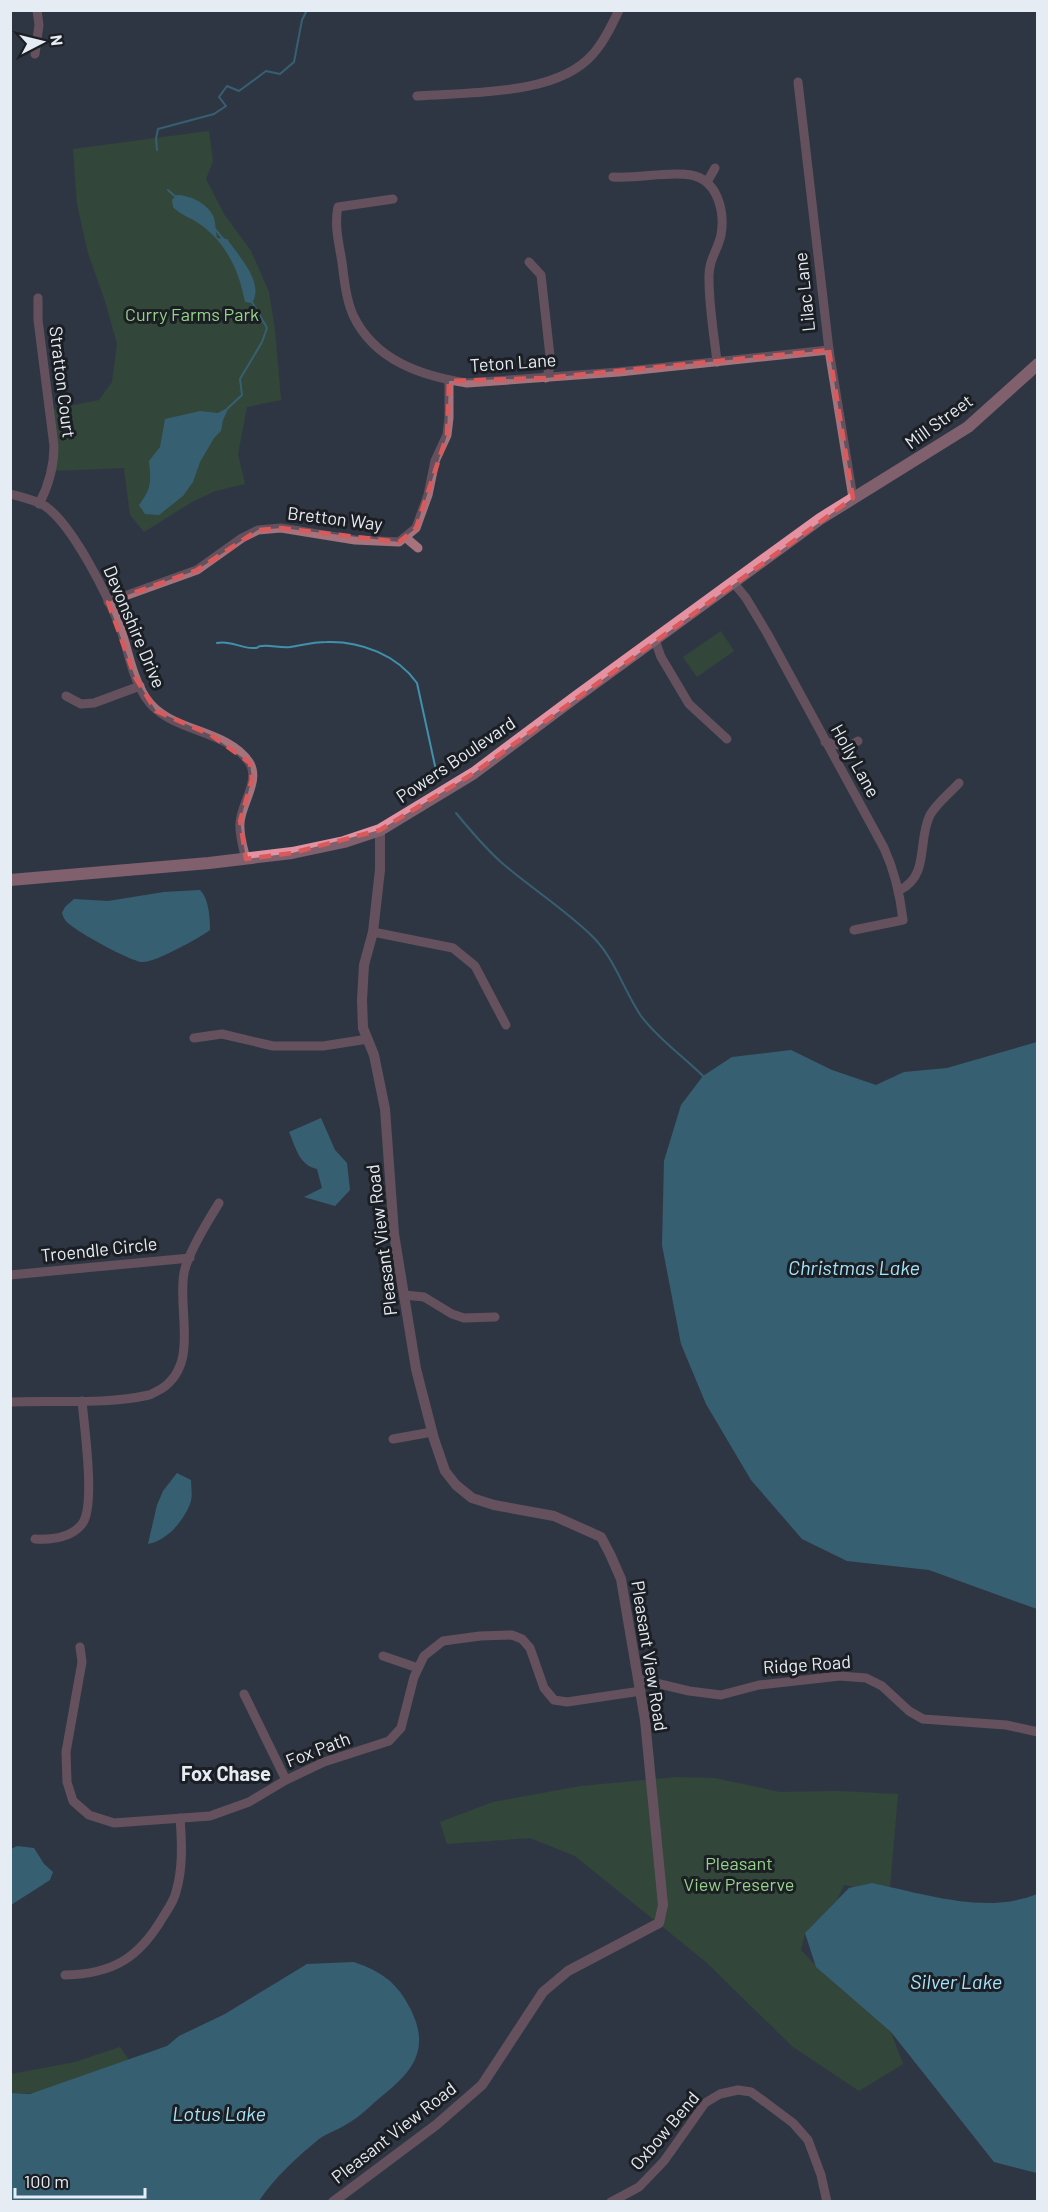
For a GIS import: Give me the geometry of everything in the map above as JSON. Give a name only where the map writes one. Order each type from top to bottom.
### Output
[{"type":"main road","name":"Mill Street","points":[[853,498],[968,427],[1038,364]]},
{"type":"main road","name":"Powers Boulevard","points":[[10,880],[292,853],[344,842],[380,830],[474,773],[733,582],[853,498]]},
{"type":"street","points":[[35,54],[39,25],[37,10]]},
{"type":"street","points":[[417,96],[515,88],[546,83],[574,71],[593,54],[619,10]]},
{"type":"street","name":"Lilac Lane","points":[[798,82],[829,350],[853,498]]},
{"type":"street","points":[[707,183],[714,168]]},
{"type":"street","points":[[613,177],[693,175],[707,183],[715,192],[722,223],[720,237],[712,254],[708,277],[717,362]]},
{"type":"street","name":"Teton Lane","points":[[393,199],[338,207],[335,218],[344,283],[353,315],[369,339],[398,364],[448,381],[467,384],[829,350]]},
{"type":"street","points":[[529,262],[541,275],[551,365],[546,378]]},
{"type":"street","name":"Stratton Court","points":[[38,298],[38,320],[54,446],[54,463],[48,488],[39,504]]},
{"type":"street","name":"Bretton Way","points":[[108,602],[197,570],[242,538],[258,530],[281,528],[381,543],[399,542],[416,528],[428,495],[435,461],[447,435],[448,381]]},
{"type":"street","name":"Devonshire Drive","points":[[10,494],[45,507],[69,532],[97,578],[121,629],[140,687],[156,711],[210,735],[235,749],[250,763],[252,778],[240,821],[246,859]]},
{"type":"street","points":[[405,537],[418,548]]},
{"type":"street","name":"Holly Lane","points":[[733,582],[746,598],[767,633],[884,848],[900,890],[903,920],[854,930]]},
{"type":"street","points":[[655,640],[689,704],[727,739]]},
{"type":"street","points":[[66,696],[81,704],[94,703],[140,687]]},
{"type":"street","points":[[825,742],[848,747],[858,741]]},
{"type":"street","points":[[900,890],[908,886],[919,872],[926,825],[931,814],[959,783]]},
{"type":"street","name":"Pleasant View Road","points":[[333,2202],[436,2125],[482,2085],[543,1992],[568,1971],[659,1923],[663,1905],[639,1679],[621,1579],[601,1537],[554,1516],[494,1505],[472,1498],[456,1485],[445,1471],[432,1432],[416,1369],[394,1234],[385,1109],[374,1055],[363,1028],[364,965],[373,932],[380,870],[380,830]]},
{"type":"street","points":[[373,932],[453,948],[475,966],[506,1025]]},
{"type":"street","points":[[194,1038],[222,1035],[273,1046],[323,1046],[368,1039]]},
{"type":"street","points":[[10,1402],[82,1401],[151,1395],[170,1383],[182,1363],[184,1272],[205,1226],[219,1203]]},
{"type":"street","name":"Troendle Circle","points":[[10,1275],[190,1258]]},
{"type":"street","points":[[404,1295],[424,1297],[452,1314],[464,1318],[495,1317]]},
{"type":"street","points":[[35,1539],[51,1540],[72,1532],[85,1519],[88,1511],[82,1401]]},
{"type":"street","points":[[393,1438],[432,1432]]},
{"type":"street","name":"Fox Path","points":[[80,1647],[82,1662],[66,1752],[67,1782],[73,1801],[89,1815],[114,1823],[210,1816],[249,1802],[286,1780],[324,1762],[389,1741],[401,1728],[414,1677],[424,1656],[443,1641],[512,1635],[522,1639],[530,1648],[544,1688],[554,1700],[567,1702],[641,1691]]},
{"type":"street","points":[[383,1656],[418,1668]]},
{"type":"street","name":"Ridge Road","points":[[639,1679],[689,1691],[721,1695],[759,1685],[840,1676],[866,1678],[882,1686],[909,1711],[923,1719],[1006,1725],[1038,1732]]},
{"type":"street","points":[[244,1694],[286,1780]]},
{"type":"street","points":[[65,1976],[99,1971],[124,1962],[142,1948],[176,1896],[182,1842],[180,1818]]},
{"type":"street","name":"Oxbow Bend","points":[[611,2202],[639,2187],[664,2161],[705,2103],[720,2094],[738,2090],[751,2092],[765,2102],[793,2123],[808,2140],[821,2175],[827,2202]]},
{"type":"highlighted area","points":[[829,350],[853,498],[474,773],[380,830],[292,853],[246,859],[240,821],[252,779],[250,763],[211,735],[156,711],[135,677],[108,602],[197,570],[258,530],[281,528],[399,542],[416,528],[447,435],[449,381],[546,378]]},
{"type":"green space","name":"Curry Farms Park","points":[[209,131],[213,161],[206,179],[224,214],[251,251],[269,292],[281,400],[247,407],[238,454],[245,484],[215,491],[192,502],[144,532],[130,515],[124,468],[52,471],[50,410],[99,400],[112,382],[117,344],[88,253],[77,204],[73,149]]},
{"type":"green space","points":[[721,631],[734,651],[697,677],[683,657]]},
{"type":"green space","name":"Pleasant View Preserve","points":[[676,1777],[714,1778],[780,1792],[839,1791],[898,1794],[890,1887],[872,1883],[855,1887],[844,1885],[837,1900],[805,1933],[801,1950],[825,1975],[891,2032],[903,2064],[859,2091],[793,2047],[706,1962],[575,1856],[530,1838],[447,1844],[440,1822],[493,1802],[581,1786]]},
{"type":"green space","points":[[120,2047],[133,2066],[42,2093],[11,2093],[11,2074],[75,2062]]},
{"type":"water","points":[[177,195],[198,201],[212,213],[217,238],[227,239],[253,278],[255,295],[252,303],[245,302],[231,259],[218,241],[201,225],[173,207],[172,200]]},
{"type":"water","points":[[229,407],[221,431],[214,438],[200,462],[193,482],[183,496],[159,515],[145,514],[139,505],[148,489],[149,461],[160,447],[165,419],[200,411],[218,413]]},
{"type":"water","points":[[200,890],[207,903],[210,930],[167,954],[143,962],[116,952],[91,938],[65,920],[62,913],[74,899],[108,901],[164,892]]},
{"type":"water","name":"Christmas Lake","points":[[1038,1042],[1037,1609],[929,1570],[847,1561],[802,1539],[751,1480],[706,1404],[681,1344],[662,1245],[664,1161],[681,1105],[703,1076],[732,1057],[791,1050],[832,1070],[876,1085],[904,1072],[947,1068]]},
{"type":"water","points":[[321,1118],[335,1150],[347,1163],[350,1190],[335,1206],[304,1197],[322,1188],[317,1169],[302,1160],[289,1132]]},
{"type":"water","points":[[177,1473],[191,1480],[190,1504],[173,1530],[161,1539],[148,1544],[157,1505],[163,1491]]},
{"type":"water","points":[[17,1846],[34,1848],[44,1864],[53,1872],[50,1880],[11,1905],[11,1849]]},
{"type":"water","name":"Silver Lake","points":[[872,1883],[934,1897],[976,1903],[997,1903],[1037,1894],[1037,2173],[994,2162],[891,2032],[816,1967],[805,1933],[849,1888]]},
{"type":"water","name":"Lotus Lake","points":[[354,1962],[388,1979],[406,2000],[417,2025],[419,2039],[414,2062],[398,2082],[355,2119],[322,2137],[302,2153],[259,2201],[11,2201],[11,2093],[30,2094],[167,2046],[179,2036],[225,2014],[307,1964]]},
{"type":"waterway","points":[[157,150],[158,129],[214,114],[226,106],[219,97],[227,86],[239,91],[266,71],[280,74],[294,62],[302,20],[307,10]]},
{"type":"waterway","points":[[168,190],[177,198]]},
{"type":"waterway","points":[[214,228],[224,240]]},
{"type":"waterway","points":[[228,408],[242,395],[240,379],[262,342],[267,328],[252,302]]},
{"type":"waterway","points":[[217,643],[257,648],[259,646],[290,647],[317,642],[340,642],[365,647],[389,657],[409,673],[417,683],[437,775]]},
{"type":"waterway","points":[[456,813],[502,863],[594,938],[608,956],[641,1016],[663,1040],[704,1077]]},
{"type":"district","name":"Fox Chase","points":[[226,1774]]}]
